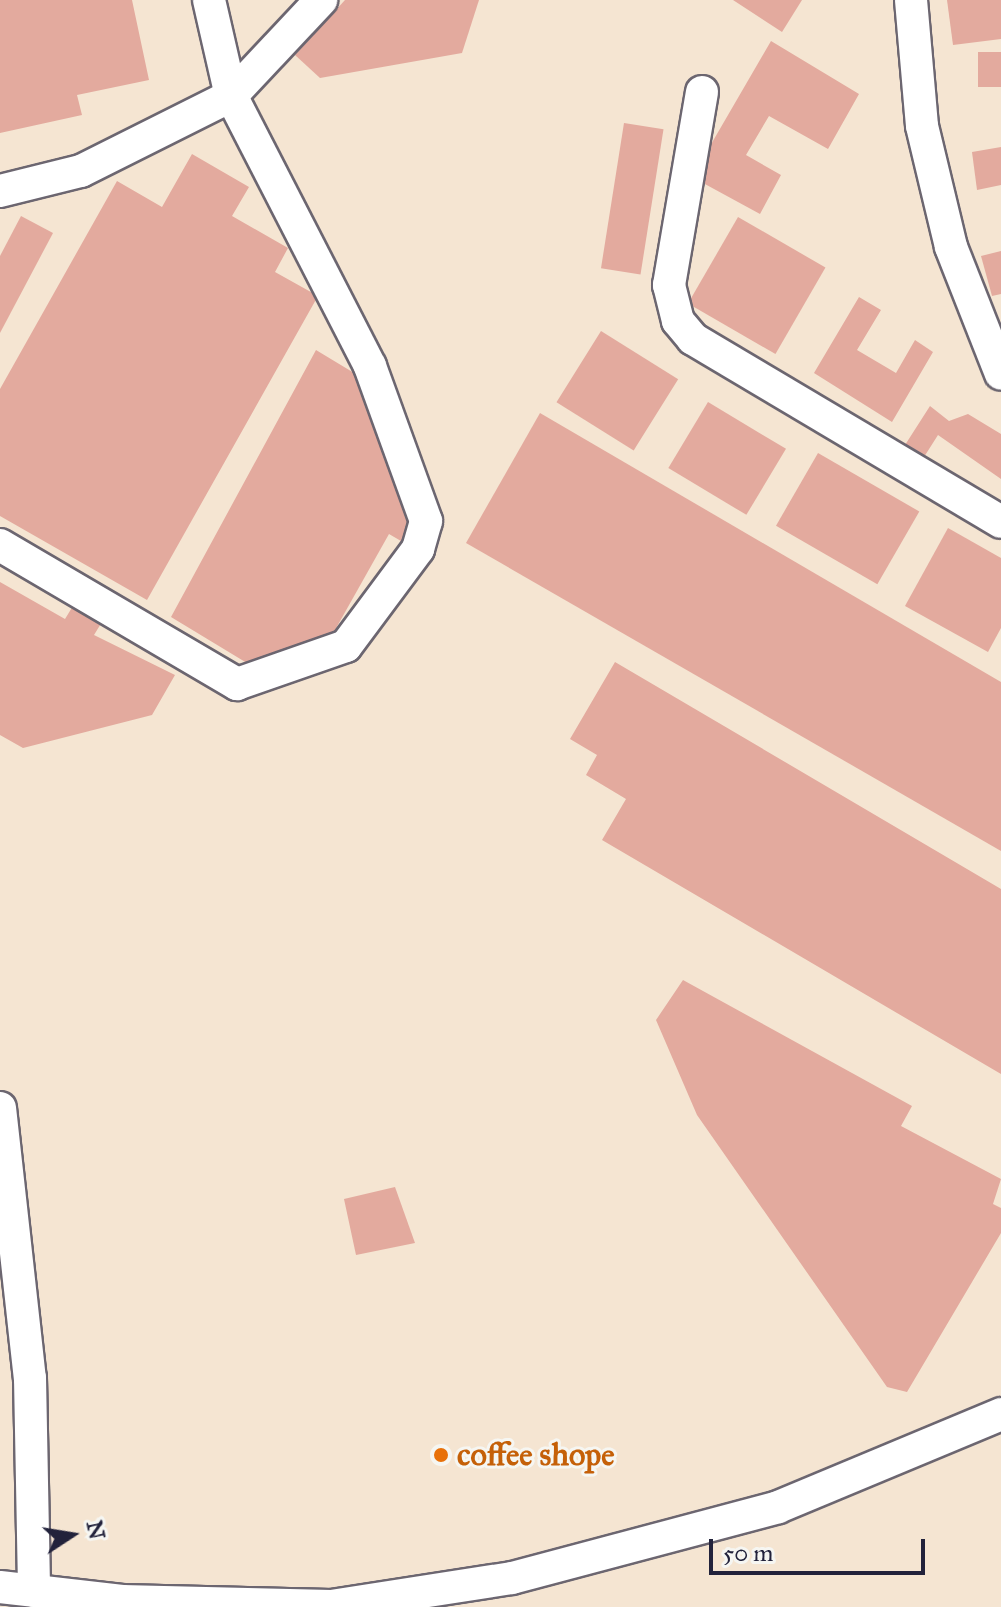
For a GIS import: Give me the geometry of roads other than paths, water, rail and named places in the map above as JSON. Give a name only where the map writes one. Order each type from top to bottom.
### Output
[{"type":"street","points":[[0,545],[237,684],[346,646],[418,549],[426,521],[370,366],[231,96],[209,0]]},
{"type":"street","points":[[0,191],[81,171],[231,96],[321,0]]},
{"type":"street","points":[[911,0],[922,126],[951,247],[1001,374]]},
{"type":"street","points":[[702,92],[669,285],[678,321],[693,339],[1001,522]]},
{"type":"street","points":[[0,1108],[30,1378],[34,1591]]},
{"type":"street","points":[[0,1587],[122,1601],[331,1606],[512,1578],[778,1507],[1001,1414]]},
{"type":"place","name":"coffee shope","points":[[441,1455]]}]
